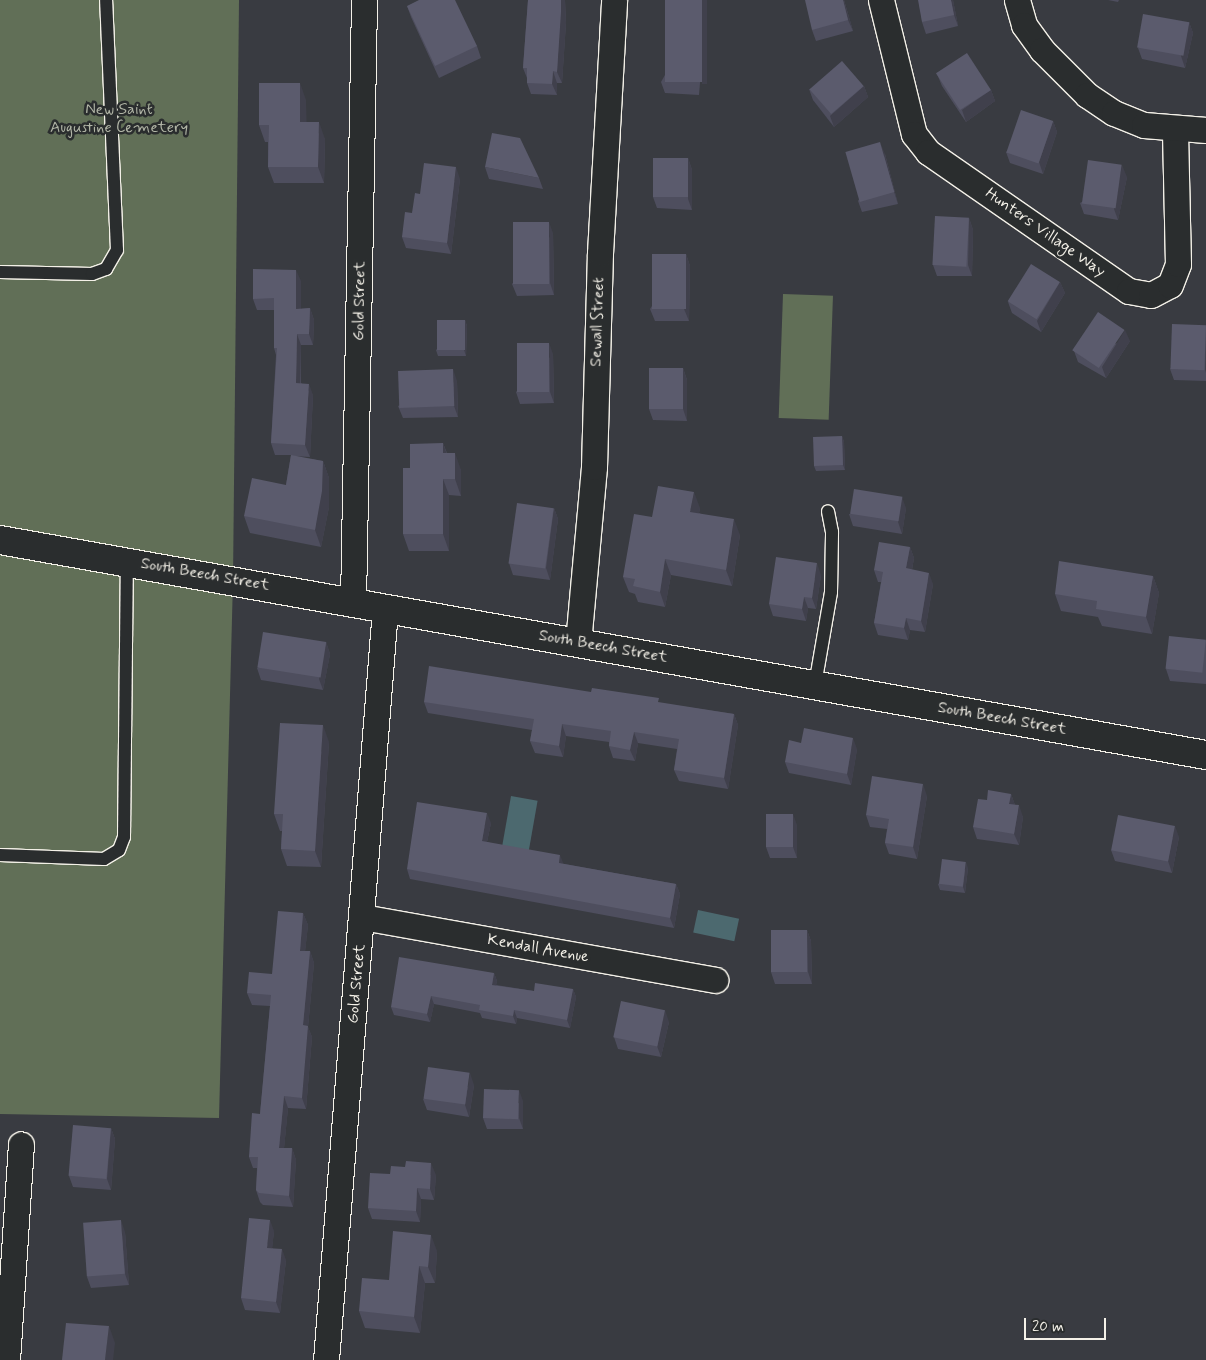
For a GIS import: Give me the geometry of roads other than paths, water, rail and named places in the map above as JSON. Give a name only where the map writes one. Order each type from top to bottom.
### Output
[{"type":"street","name":"Gold Street","points":[[353,602],[364,0]]},
{"type":"street","name":"Sewall Street","points":[[578,643],[594,467],[601,225],[614,0]]},
{"type":"street","name":"Hunters Village Way","points":[[881,0],[914,134],[928,152],[1129,291],[1151,295],[1170,285],[1178,264],[1175,130]]},
{"type":"street","points":[[1017,0],[1024,25],[1053,62],[1087,95],[1129,119],[1175,130],[1206,130]]},
{"type":"street","name":"South Beech Street","points":[[0,540],[1206,755]]},
{"type":"street","name":"Gold Street","points":[[326,1360],[385,608]]},
{"type":"street","name":"Kendall Avenue","points":[[362,917],[714,980]]},
{"type":"street","points":[[7,1360],[7,1267],[21,1144]]},
{"type":"lane","points":[[0,272],[92,274],[106,269],[117,250],[106,0]]},
{"type":"lane","points":[[816,685],[831,592],[832,532],[828,511]]},
{"type":"lane","points":[[0,854],[104,859],[119,850],[124,837],[127,562]]},
{"type":"water","points":[[511,796],[538,801],[528,853],[502,848]]},
{"type":"water","points":[[698,910],[739,919],[734,941],[693,932]]},
{"type":"park label","name":"New Saint Augustine Cemetery","points":[[119,119]]}]
